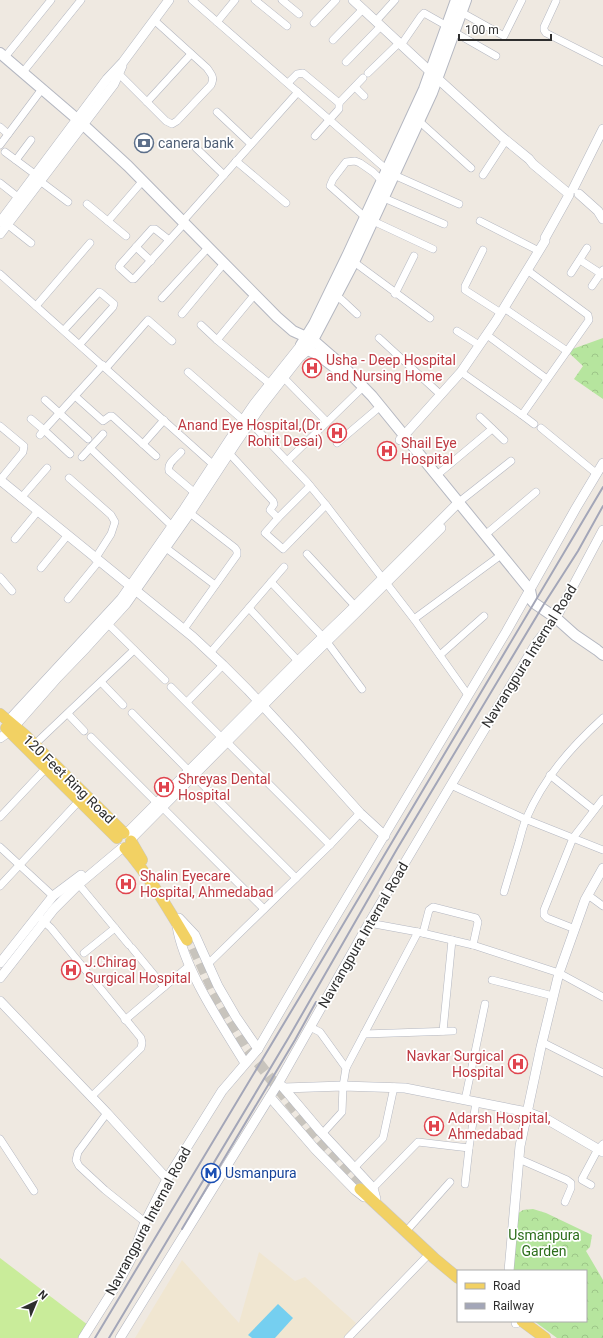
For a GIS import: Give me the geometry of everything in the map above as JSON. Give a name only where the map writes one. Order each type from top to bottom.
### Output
[{"type":"main road","points":[[307,343],[336,296],[354,262],[381,180],[391,173],[419,121],[450,29],[456,0]]},
{"type":"main road","points":[[450,29],[461,12],[466,0]]},
{"type":"main road","points":[[2,57],[23,72],[78,123],[277,317],[307,343],[318,355],[340,371],[437,475],[458,507],[485,535],[530,595],[534,603],[556,618],[603,655]]},
{"type":"main road","points":[[2,57],[39,93],[78,123],[128,166],[182,223],[205,251],[289,337],[307,343],[344,367],[372,396],[402,438],[497,558],[530,595]]},
{"type":"main road","points":[[307,343],[314,324],[369,219],[384,198],[391,173],[424,89],[434,75]]},
{"type":"main road","name":"120 Feet Ring Road","points":[[5,724],[25,735],[124,841]]},
{"type":"main road","name":"120 Feet Ring Road","points":[[5,724],[79,801],[138,853],[187,936]]},
{"type":"main road","points":[[369,1193],[436,1253],[458,1270]]},
{"type":"main road","points":[[369,1193],[429,1254],[457,1277]]},
{"type":"main road","points":[[518,1322],[536,1338]]},
{"type":"main road","points":[[519,1322],[545,1338]]},
{"type":"street","points":[[2,57],[52,0]]},
{"type":"street","points":[[23,72],[81,0]]},
{"type":"street","points":[[0,234],[4,223],[23,196],[117,72],[169,0]]},
{"type":"street","points":[[192,0],[391,173],[459,204]]},
{"type":"street","points":[[217,22],[235,0]]},
{"type":"street","points":[[255,0],[287,26]]},
{"type":"street","points":[[282,0],[299,14]]},
{"type":"street","points":[[314,23],[336,0]]},
{"type":"street","points":[[346,62],[378,24],[395,0]]},
{"type":"street","points":[[461,12],[504,36],[522,0]]},
{"type":"street","points":[[556,1],[544,27],[546,33],[603,62]]},
{"type":"street","points":[[333,40],[357,3],[378,24],[533,164],[598,211],[602,218]]},
{"type":"street","points":[[315,136],[339,109],[339,103],[366,75],[400,44],[424,13],[496,56]]},
{"type":"street","points":[[117,72],[166,121],[172,124],[177,121],[211,85],[214,80],[207,68],[154,20]]},
{"type":"street","points":[[147,102],[191,54]]},
{"type":"street","points":[[288,83],[297,74],[303,73],[339,103]]},
{"type":"street","points":[[355,87],[364,96]]},
{"type":"street","points":[[169,240],[154,228],[119,267],[134,280],[169,240],[182,223],[236,161],[298,92]]},
{"type":"street","points":[[0,145],[39,93]]},
{"type":"street","points":[[217,112],[251,144]]},
{"type":"street","points":[[419,121],[471,168]]},
{"type":"street","points":[[0,127],[8,134]]},
{"type":"street","points":[[402,438],[461,372],[503,310],[545,241],[548,240],[574,194],[594,156],[594,150],[601,140],[603,129]]},
{"type":"street","points":[[16,160],[31,140]]},
{"type":"street","points":[[482,175],[506,140]]},
{"type":"street","points":[[196,148],[224,175]]},
{"type":"street","points":[[5,152],[68,202]]},
{"type":"street","points":[[236,161],[286,204]]},
{"type":"street","points":[[381,180],[373,172],[355,161],[346,162],[333,179],[330,186],[369,219],[433,249]]},
{"type":"street","points":[[0,184],[23,196]]},
{"type":"street","points":[[108,221],[140,184]]},
{"type":"street","points":[[384,198],[444,224]]},
{"type":"street","points":[[88,204],[126,236]]},
{"type":"street","points":[[480,221],[539,251]]},
{"type":"street","points":[[4,223],[32,243]]},
{"type":"street","points":[[36,306],[90,243]]},
{"type":"street","points":[[136,248],[151,260]]},
{"type":"street","points":[[571,273],[587,248]]},
{"type":"street","points":[[484,250],[465,286],[465,290],[503,310],[568,351]]},
{"type":"street","points":[[162,298],[205,251]]},
{"type":"street","points":[[395,294],[414,256]]},
{"type":"street","points":[[580,260],[602,273],[592,286]]},
{"type":"street","points":[[354,262],[395,294],[430,318]]},
{"type":"street","points":[[182,314],[221,267]]},
{"type":"street","points":[[522,415],[568,351],[590,317],[527,270]]},
{"type":"street","points":[[0,274],[216,467]]},
{"type":"street","points":[[64,330],[99,292],[114,304],[80,344]]},
{"type":"street","points":[[336,296],[357,314]]},
{"type":"street","points":[[217,340],[251,299]]},
{"type":"street","points":[[42,433],[75,396],[148,320],[172,341]]},
{"type":"street","points":[[201,325],[270,384]]},
{"type":"street","points":[[457,331],[479,345]]},
{"type":"street","points":[[486,335],[547,379]]},
{"type":"street","points":[[379,338],[441,395]]},
{"type":"street","points":[[5,724],[58,677],[126,604],[133,588],[172,526],[195,493],[216,467],[229,454],[246,421],[284,378],[307,343]]},
{"type":"street","points":[[0,738],[5,724],[52,672],[133,588],[166,548],[190,513],[216,467],[270,384],[307,343]]},
{"type":"street","points":[[188,372],[246,421],[310,486],[414,619],[468,695]]},
{"type":"street","points":[[461,372],[534,424]]},
{"type":"street","points":[[284,378],[327,422]]},
{"type":"street","points":[[287,461],[359,391]]},
{"type":"street","points":[[75,396],[103,421],[112,416],[156,456]]},
{"type":"street","points":[[45,400],[88,440]]},
{"type":"street","points":[[337,443],[376,410]]},
{"type":"street","points":[[480,417],[504,440]]},
{"type":"street","points":[[31,419],[42,433],[70,454]]},
{"type":"street","points":[[143,444],[164,420]]},
{"type":"street","points":[[0,426],[24,446],[22,452],[0,480],[67,536],[184,629],[223,665],[299,745],[360,813],[385,836]]},
{"type":"street","points":[[541,428],[597,474]]},
{"type":"street","points":[[437,475],[492,429]]},
{"type":"street","points":[[82,457],[102,434]]},
{"type":"street","points":[[90,448],[172,526]]},
{"type":"street","points":[[181,452],[170,463],[168,467],[169,471],[195,493]]},
{"type":"street","points":[[229,454],[273,501],[274,504],[270,510],[278,518]]},
{"type":"street","points":[[0,978],[41,918],[53,896],[76,882],[124,841],[458,507],[511,461]]},
{"type":"street","name":"Navrangpura Internal Road","points":[[83,1338],[122,1276],[132,1257],[145,1222],[167,1179],[222,1091],[258,1049],[468,695],[530,595],[603,463]]},
{"type":"street","points":[[21,498],[47,468]]},
{"type":"street","points":[[68,600],[97,560],[112,534],[115,522],[111,515],[69,478]]},
{"type":"street","points":[[310,486],[265,533],[281,549],[283,549],[326,505]]},
{"type":"street","points":[[485,535],[536,492]]},
{"type":"street","points":[[15,539],[38,511]]},
{"type":"street","points":[[184,629],[237,555],[235,548],[190,513]]},
{"type":"street","name":"Navrangpura Internal Road","points":[[120,1338],[270,1097],[282,1085],[310,1027],[369,923],[537,642],[556,618],[603,530]]},
{"type":"street","points":[[41,568],[67,536]]},
{"type":"street","points":[[166,548],[215,585]]},
{"type":"street","points":[[307,554],[355,606]]},
{"type":"street","points":[[414,619],[497,558]]},
{"type":"street","points":[[210,653],[284,567]]},
{"type":"street","points":[[0,577],[12,591]]},
{"type":"street","points":[[260,704],[298,661],[325,640],[355,606],[384,581]]},
{"type":"street","points":[[271,582],[325,640],[362,689]]},
{"type":"street","points":[[249,608],[298,661]]},
{"type":"street","points":[[440,655],[484,616]]},
{"type":"street","points":[[108,624],[164,680]]},
{"type":"street","points":[[34,745],[134,650]]},
{"type":"street","points":[[186,702],[223,665]]},
{"type":"street","points":[[101,682],[123,705]]},
{"type":"street","points":[[171,687],[330,845]]},
{"type":"street","points":[[132,713],[296,878]]},
{"type":"street","points":[[68,714],[84,731]]},
{"type":"street","points":[[504,892],[526,819],[550,775],[576,743],[603,718]]},
{"type":"street","points":[[91,737],[264,909]]},
{"type":"street","points":[[0,817],[46,768]]},
{"type":"street","points":[[550,775],[594,810]]},
{"type":"street","points":[[451,785],[526,819],[603,850]]},
{"type":"street","points":[[575,929],[547,918],[544,915],[544,910],[573,838],[603,799]]},
{"type":"street","points":[[0,886],[79,801]]},
{"type":"street","points":[[208,964],[330,845],[360,813]]},
{"type":"street","points":[[0,847],[53,896]]},
{"type":"street","points":[[509,1270],[520,1146],[542,1042],[559,973],[588,895],[602,871]]},
{"type":"street","points":[[0,963],[41,918],[54,909],[76,882]]},
{"type":"street","points":[[76,882],[164,987]]},
{"type":"street","points":[[588,895],[603,906]]},
{"type":"street","points":[[322,1134],[342,1112],[342,1086],[346,1068],[421,933],[429,910],[433,907],[476,918],[478,922],[473,945]]},
{"type":"street","points":[[41,918],[141,1038],[141,1048],[92,1097]]},
{"type":"street","points":[[178,921],[195,935],[218,986],[258,1049]]},
{"type":"street","points":[[178,921],[179,940],[190,965],[207,999],[246,1063]]},
{"type":"street","points":[[369,923],[473,945],[559,973],[603,997]]},
{"type":"street","points":[[84,953],[115,928]]},
{"type":"street","points":[[443,1031],[452,940]]},
{"type":"street","points":[[125,1020],[190,965]]},
{"type":"street","points":[[492,980],[554,996]]},
{"type":"street","points":[[0,1001],[92,1097],[167,1179]]},
{"type":"street","points":[[465,1100],[485,1004]]},
{"type":"street","points":[[310,1027],[320,1032],[346,1068]]},
{"type":"street","points":[[364,1034],[452,1031]]},
{"type":"street","points":[[542,1042],[603,1073]]},
{"type":"street","points":[[282,1085],[405,1088],[527,1112],[548,1120],[601,1148],[582,1178],[582,1180],[591,1185]]},
{"type":"street","points":[[282,1085],[322,1134],[354,1168],[369,1193]]},
{"type":"street","points":[[354,1168],[383,1138],[394,1087]]},
{"type":"street","points":[[270,1097],[315,1149],[364,1198],[418,1142],[469,1148]]},
{"type":"street","points":[[464,1184],[476,1102]]},
{"type":"street","points":[[107,1113],[78,1152],[76,1160],[79,1166],[105,1190],[145,1222]]},
{"type":"street","points":[[0,1139],[34,1191]]},
{"type":"street","points":[[519,1159],[571,1183],[571,1188],[565,1202]]},
{"type":"street","points":[[409,1228],[450,1182]]},
{"type":"street","points":[[348,1338],[429,1254]]},
{"type":"shaded area","points":[[259,1252],[295,1281],[305,1277],[356,1323],[344,1338],[135,1338],[182,1260],[239,1323]]},
{"type":"green space","points":[[603,338],[603,399],[574,379],[583,366],[567,351]]},
{"type":"green space","name":"Usmanpura Garden","points":[[533,1209],[546,1213],[592,1235],[590,1247],[586,1251],[603,1280],[603,1338],[557,1338],[535,1322],[587,1322],[587,1270],[513,1270],[517,1214],[523,1210]]},
{"type":"green space","points":[[0,1258],[88,1325],[80,1338],[0,1338]]},
{"type":"water","points":[[278,1304],[293,1318],[275,1338],[252,1338],[248,1335]]},
{"type":"tunnel","points":[[187,933],[214,992],[246,1047],[310,1129],[363,1186]]},
{"type":"railway","points":[[95,1338],[603,487]]},
{"type":"railway","points":[[109,1338],[289,1037],[397,849],[544,604],[578,551],[603,506]]},
{"type":"railway","points":[[182,1229],[295,1040],[316,1002]]},
{"type":"place","name":"canera bank","points":[[144,143]]},
{"type":"place","name":"Usha - Deep Hospital and Nursing Home","points":[[312,368]]},
{"type":"place","name":"Anand Eye Hospital,(Dr. Rohit Desai)","points":[[337,433]]},
{"type":"place","name":"Shail Eye Hospital","points":[[387,451]]},
{"type":"place","name":"Shreyas Dental Hospital","points":[[164,787]]},
{"type":"place","name":"Shalin Eyecare Hospital, Ahmedabad","points":[[126,884]]},
{"type":"place","name":"J.Chirag Surgical Hospital","points":[[71,970]]},
{"type":"place","name":"Navkar Surgical Hospital","points":[[518,1064]]},
{"type":"place","name":"Adarsh Hospital, Ahmedabad","points":[[434,1126]]},
{"type":"place","name":"Usmanpura","points":[[211,1173]]}]
